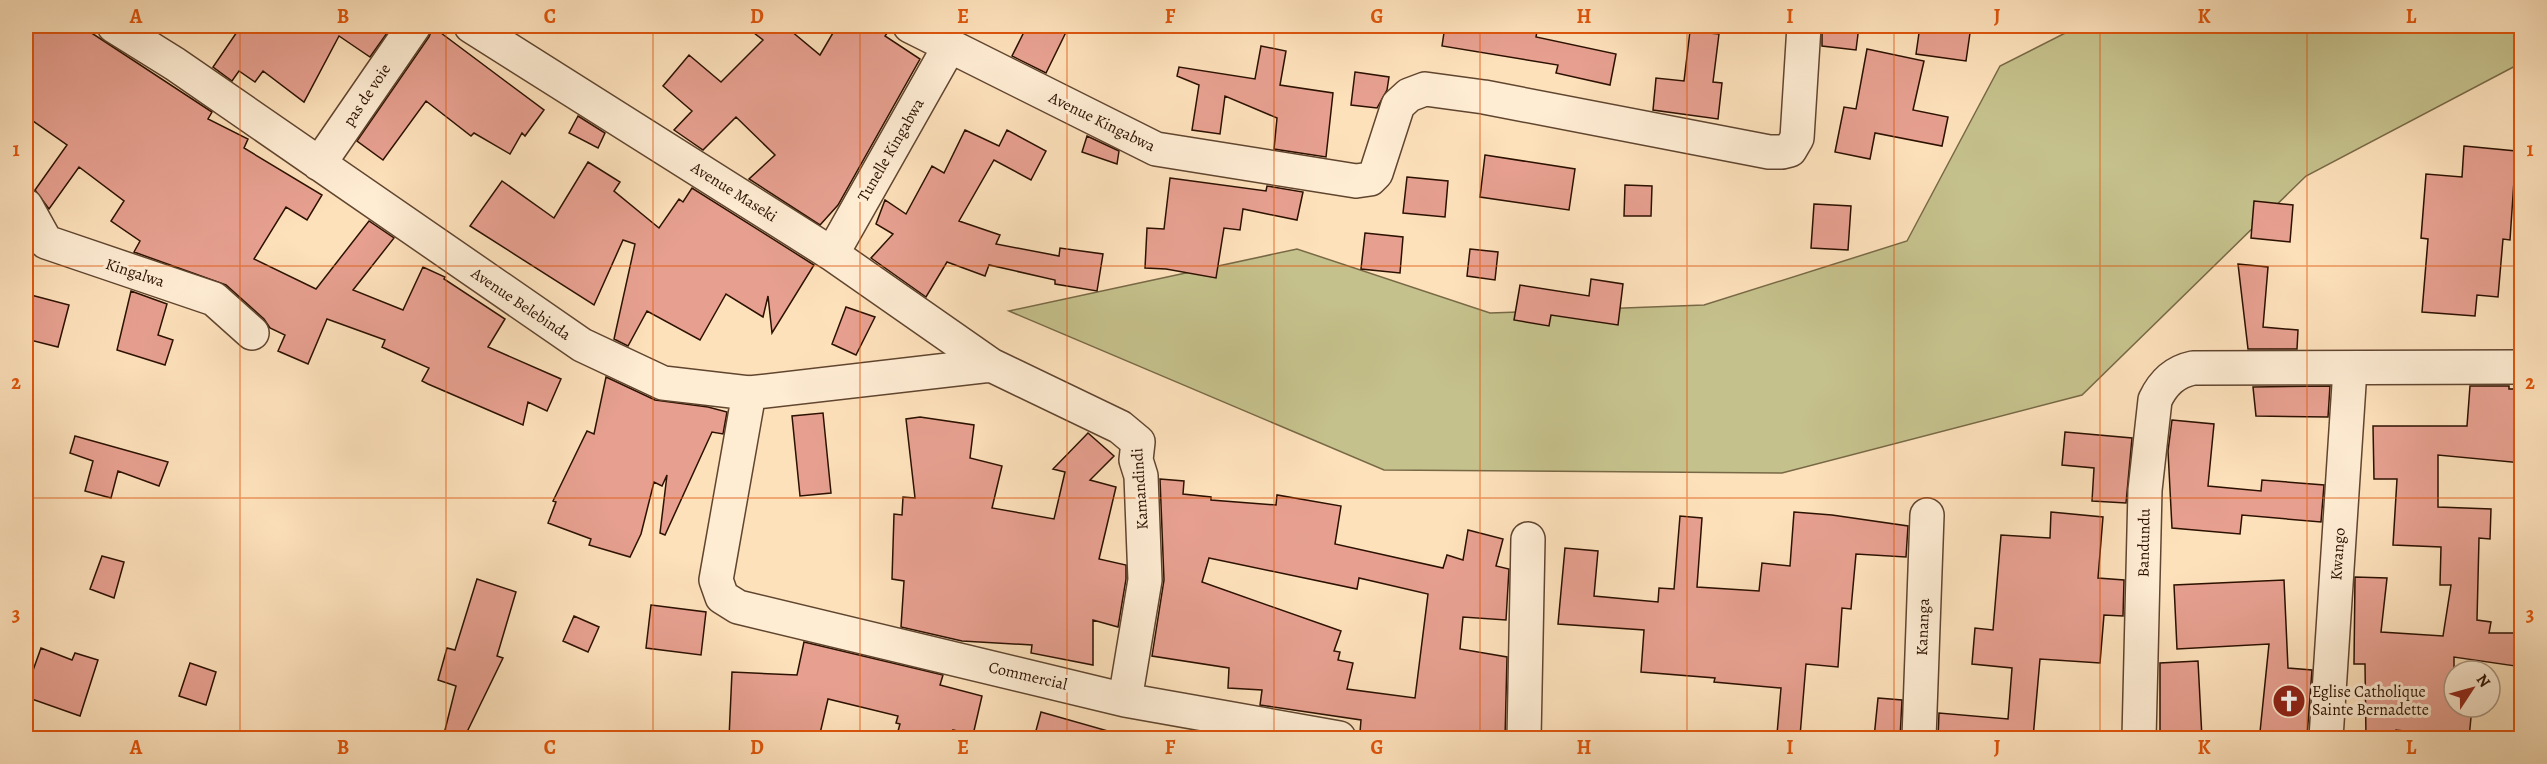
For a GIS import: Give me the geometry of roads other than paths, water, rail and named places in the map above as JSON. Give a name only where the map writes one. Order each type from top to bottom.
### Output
[{"type":"street","name":"Avenue Belebinda","points":[[114,26],[176,64],[582,345],[663,383],[749,393],[992,365]]},
{"type":"street","name":"pas de voie","points":[[319,164],[414,26]]},
{"type":"street","name":"Avenue Maseki","points":[[471,26],[832,254],[992,365]]},
{"type":"street","name":"Avenue Kingabwa","points":[[910,26],[1156,149],[1356,182],[1370,179],[1378,167],[1398,105],[1409,94],[1425,89],[1484,97],[1769,152],[1790,150],[1797,138],[1804,26]]},
{"type":"street","name":"Tunelle Kingabwa","points":[[832,254],[950,47]]},
{"type":"street","name":"Kingalwa","points":[[26,206],[46,242],[214,299],[252,333]]},
{"type":"street","name":"Kamandindi","points":[[992,365],[1120,427],[1138,442],[1136,460],[1141,476],[1145,580],[1125,700]]},
{"type":"street","points":[[2350,369],[2522,367]]},
{"type":"street","name":"Bandundu","points":[[2139,738],[2145,490],[2155,400],[2161,388],[2181,370],[2350,369]]},
{"type":"street","name":"Kwango","points":[[2326,738],[2350,369]]},
{"type":"street","name":"Commercial","points":[[749,393],[716,580],[722,597],[738,608],[1125,700],[1339,738]]},
{"type":"street","name":"Kananga","points":[[1919,738],[1927,515]]},
{"type":"street","points":[[1524,738],[1528,539]]},
{"type":"place","name":"Eglise Catholique Sainte Bernadette","points":[[2289,701]]}]
